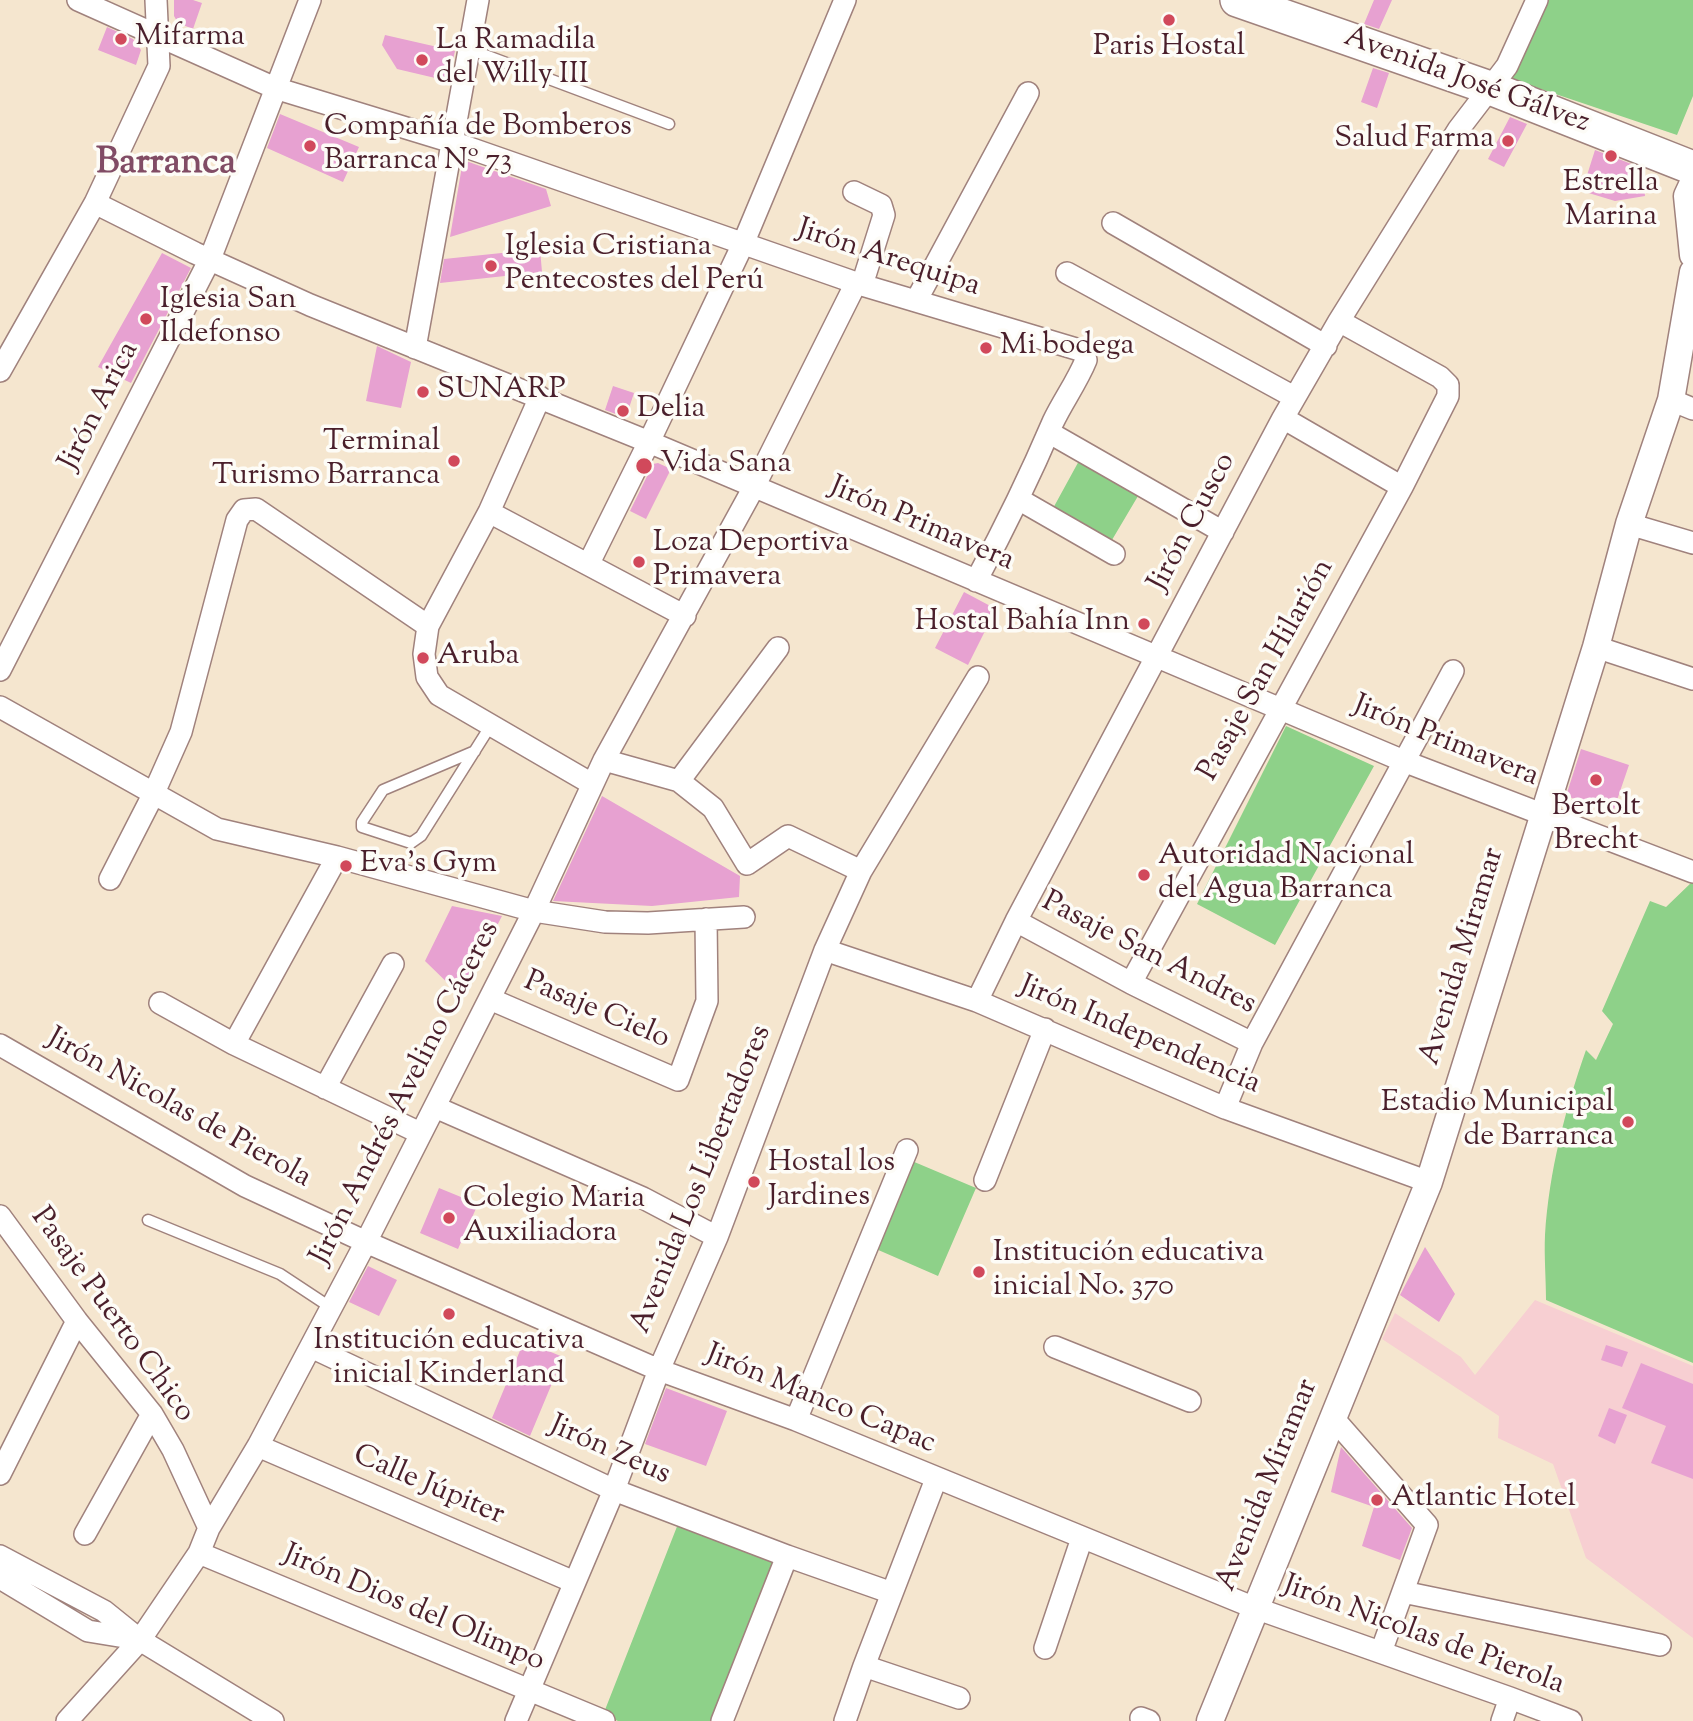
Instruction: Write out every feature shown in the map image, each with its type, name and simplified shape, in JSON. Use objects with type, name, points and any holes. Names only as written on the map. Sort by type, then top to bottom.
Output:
[{"type":"main road","name":"Avenida José Gálvez","points":[[1237,0],[1490,88],[1693,168]]},
{"type":"street","name":"Jirón Arequipa","points":[[78,0],[275,88],[452,142],[859,284],[1083,351],[1086,360],[1053,422],[1050,433]]},
{"type":"street","points":[[0,371],[95,203],[159,66],[156,0]]},
{"type":"street","name":"Jirón Arica","points":[[0,670],[210,259],[310,0]]},
{"type":"street","points":[[415,348],[478,0]]},
{"type":"street","points":[[589,563],[743,244],[845,0]]},
{"type":"street","name":"Jirón Cusco","points":[[977,1001],[1016,920],[1294,397],[1458,130],[1507,66],[1536,0]]},
{"type":"street","points":[[916,301],[1028,93]]},
{"type":"street","points":[[1693,183],[1687,196],[1693,255]]},
{"type":"street","name":"Jirón Andrés Avelino Cáceres","points":[[67,1721],[140,1640],[199,1553],[209,1528],[258,1446],[490,999],[604,760],[754,487],[859,284],[884,215],[881,205],[853,192]]},
{"type":"street","name":"Jirón Primavera","points":[[95,203],[310,305],[649,442],[1406,762],[1693,872]]},
{"type":"street","points":[[1113,223],[1326,346]]},
{"type":"street","points":[[1067,272],[1294,397]]},
{"type":"street","name":"Avenida Miramar","points":[[1213,1720],[1255,1608],[1429,1182],[1596,647],[1629,524],[1682,405],[1693,272]]},
{"type":"street","name":"Pasaje San Hilarión","points":[[1131,983],[1402,487],[1448,396],[1448,384],[1440,377],[1339,321]]},
{"type":"street","points":[[540,397],[489,512],[428,626],[424,654],[427,677],[439,695],[592,784]]},
{"type":"street","points":[[1283,418],[1402,487]]},
{"type":"street","points":[[976,581],[1020,500],[1050,433],[1223,532]]},
{"type":"street","points":[[1020,500],[1114,554]]},
{"type":"street","points":[[110,879],[153,795],[181,732],[237,520],[244,510],[256,509],[428,626]]},
{"type":"street","points":[[489,512],[685,615]]},
{"type":"street","points":[[1629,524],[1693,542]]},
{"type":"street","points":[[1596,647],[1693,679]]},
{"type":"street","points":[[679,781],[778,648]]},
{"type":"street","points":[[1225,1108],[1252,1043],[1453,671]]},
{"type":"street","name":"Avenida Los Libertadores","points":[[516,1721],[614,1490],[659,1370],[717,1237],[825,950],[861,871],[978,677]]},
{"type":"street","points":[[0,706],[217,829],[337,857],[534,911],[605,922],[648,923],[744,916]]},
{"type":"street","points":[[604,760],[679,781],[713,808],[747,864],[788,836],[861,871]]},
{"type":"street","points":[[234,1044],[337,857]]},
{"type":"street","name":"Pasaje Cielo","points":[[490,999],[678,1080],[707,1001],[706,919]]},
{"type":"street","name":"Pasaje San Andres","points":[[1016,920],[1131,983],[1252,1043]]},
{"type":"street","name":"Jirón Independencia","points":[[825,950],[977,1001],[1225,1108],[1429,1182]]},
{"type":"street","points":[[325,1088],[393,964]]},
{"type":"street","points":[[160,1003],[234,1044],[420,1133]]},
{"type":"street","points":[[985,1180],[1045,1029]]},
{"type":"street","name":"Jirón Nicolas de Pierola","points":[[0,1045],[245,1186],[366,1242]]},
{"type":"street","points":[[435,1107],[643,1198],[717,1237]]},
{"type":"street","points":[[796,1420],[907,1150]]},
{"type":"street","name":"Pasaje Puerto Chico","points":[[0,1216],[77,1321],[152,1414],[173,1450],[209,1528]]},
{"type":"street","name":"Jirón Manco Capac","points":[[366,1242],[659,1370],[796,1420],[1255,1608]]},
{"type":"street","points":[[0,1474],[77,1321]]},
{"type":"street","name":"Jirón Zeus","points":[[311,1347],[614,1490],[892,1593]]},
{"type":"street","points":[[1055,1348],[1190,1401]]},
{"type":"street","points":[[85,1534],[152,1414]]},
{"type":"street","points":[[1333,1418],[1427,1525],[1381,1652]]},
{"type":"street","name":"Calle Júpiter","points":[[258,1446],[574,1582]]},
{"type":"street","points":[[845,1721],[936,1479]]},
{"type":"street","points":[[1045,1648],[1082,1538]]},
{"type":"street","name":"Jirón Dios del Olimpo","points":[[199,1553],[604,1721]]},
{"type":"street","points":[[0,1556],[104,1611],[140,1640],[273,1721]]},
{"type":"street","points":[[722,1721],[787,1556]]},
{"type":"street","points":[[0,1578],[88,1631],[140,1640]]},
{"type":"street","points":[[1403,1592],[1660,1645]]},
{"type":"street","name":"Jirón Nicolas de Pierola","points":[[1255,1608],[1571,1721]]},
{"type":"street","points":[[864,1665],[959,1698]]},
{"type":"street","points":[[1502,1721],[1510,1698]]},
{"type":"lane","points":[[469,49],[669,124]]},
{"type":"lane","points":[[475,751],[383,790],[362,821],[362,827],[411,843],[416,840],[475,751],[491,725]]},
{"type":"lane","points":[[148,1220],[280,1275],[330,1307]]},
{"type":"shaded area","points":[[1535,1300],[1693,1366],[1693,1638],[1586,1558],[1553,1464],[1498,1438],[1499,1416],[1382,1339],[1395,1313],[1461,1357],[1475,1375]]},
{"type":"green space","points":[[1544,0],[1693,0],[1693,96],[1677,135],[1508,78]]},
{"type":"green space","points":[[1080,459],[1141,491],[1109,545],[1051,512]]},
{"type":"green space","points":[[1286,726],[1374,766],[1275,945],[1197,904]]},
{"type":"green space","name":"Estadio Municipal de Barranca","points":[[1693,881],[1693,1363],[1546,1300],[1545,1235],[1554,1165],[1571,1095],[1586,1050],[1596,1060],[1613,1024],[1602,1011],[1650,901],[1666,907]]},
{"type":"green space","points":[[912,1161],[976,1188],[938,1276],[876,1249]]},
{"type":"green space","points":[[678,1524],[779,1562],[719,1721],[618,1721],[603,1715]]},
{"type":"building","points":[[174,0],[202,3],[193,29],[178,23],[174,16]]},
{"type":"building","points":[[1374,0],[1392,0],[1379,29],[1364,24]]},
{"type":"building","points":[[107,27],[133,39],[141,50],[136,65],[98,50]]},
{"type":"building","name":"La Ramadila del Willy III","points":[[385,35],[455,51],[448,81],[397,69],[382,45]]},
{"type":"building","points":[[1373,68],[1389,73],[1377,108],[1361,102]]},
{"type":"building","name":"Compañía de Bomberos Barranca Nº 73","points":[[280,114],[359,147],[343,182],[267,148]]},
{"type":"building","name":"Salud Farma","points":[[1510,117],[1527,124],[1504,167],[1488,159]]},
{"type":"building","points":[[1595,150],[1642,168],[1645,196],[1615,201],[1582,191]]},
{"type":"building","points":[[463,160],[546,189],[551,206],[450,237]]},
{"type":"building","name":"Iglesia Cristiana Pentecostes del Perú","points":[[540,249],[542,272],[440,283],[444,259]]},
{"type":"building","name":"Iglesia San Ildefonso","points":[[162,253],[191,268],[131,383],[98,367]]},
{"type":"building","points":[[377,346],[411,362],[401,408],[366,401]]},
{"type":"building","points":[[613,386],[634,393],[628,411],[621,416],[605,410]]},
{"type":"building","points":[[658,463],[671,469],[646,519],[630,511],[653,464]]},
{"type":"building","points":[[964,592],[996,609],[968,665],[935,648]]},
{"type":"building","name":"Bertolt Brecht","points":[[1581,749],[1629,765],[1613,812],[1566,796]]},
{"type":"building","points":[[602,796],[740,876],[739,897],[652,906],[553,901]]},
{"type":"building","points":[[452,906],[502,916],[461,996],[425,961]]},
{"type":"building","name":"Colegio Maria Auxiliadora","points":[[439,1188],[478,1204],[458,1249],[420,1233]]},
{"type":"building","points":[[1425,1247],[1455,1294],[1439,1322],[1400,1295]]},
{"type":"building","points":[[368,1266],[397,1280],[379,1316],[349,1302]]},
{"type":"building","points":[[524,1341],[563,1357],[530,1436],[492,1418]]},
{"type":"building","points":[[1606,1345],[1628,1352],[1622,1367],[1601,1360]]},
{"type":"building","points":[[1641,1363],[1693,1384],[1693,1479],[1651,1463],[1666,1426],[1622,1408]]},
{"type":"building","points":[[666,1388],[727,1411],[706,1466],[645,1444]]},
{"type":"building","points":[[1609,1408],[1627,1415],[1615,1444],[1598,1436]]},
{"type":"building","name":"Atlantic Hotel","points":[[1341,1447],[1412,1528],[1400,1560],[1362,1546],[1374,1507],[1331,1492]]},
{"type":"place","name":"Paris Hostal","points":[[1169,20]]},
{"type":"place","name":"Mifarma","points":[[121,39]]},
{"type":"place","name":"La Ramadila del Willy III","points":[[422,60]]},
{"type":"place","name":"Salud Farma","points":[[1508,141]]},
{"type":"place","name":"Compañía de Bomberos Barranca Nº 73","points":[[310,146]]},
{"type":"place","name":"Estrella Marina","points":[[1611,156]]},
{"type":"place","name":"Iglesia Cristiana Pentecostes del Perú","points":[[491,266]]},
{"type":"place","name":"Iglesia San Ildefonso","points":[[146,319]]},
{"type":"place","name":"Mi bodega","points":[[986,348]]},
{"type":"place","name":"SUNARP","points":[[423,392]]},
{"type":"place","name":"Delia","points":[[623,411]]},
{"type":"place","name":"Terminal Turismo Barranca","points":[[454,461]]},
{"type":"place","name":"Vida Sana","points":[[644,466]]},
{"type":"place","name":"Loza Deportiva Primavera","points":[[639,562]]},
{"type":"place","name":"Hostal Bahía Inn","points":[[1144,624]]},
{"type":"place","name":"Aruba","points":[[423,658]]},
{"type":"place","name":"Bertolt Brecht","points":[[1596,780]]},
{"type":"place","name":"Eva's Gym","points":[[346,866]]},
{"type":"place","name":"Autoridad Nacional del Agua Barranca","points":[[1144,875]]},
{"type":"place","name":"Estadio Municipal de Barranca","points":[[1628,1122]]},
{"type":"place","name":"Hostal los Jardines","points":[[754,1182]]},
{"type":"place","name":"Colegio Maria Auxiliadora","points":[[449,1218]]},
{"type":"place","name":"Institución educativa inicial No. 370","points":[[979,1272]]},
{"type":"place","name":"Institución educativa inicial Kinderland","points":[[449,1314]]},
{"type":"place","name":"Atlantic Hotel","points":[[1377,1500]]},
{"type":"district","name":"Barranca","points":[[166,166]]}]
